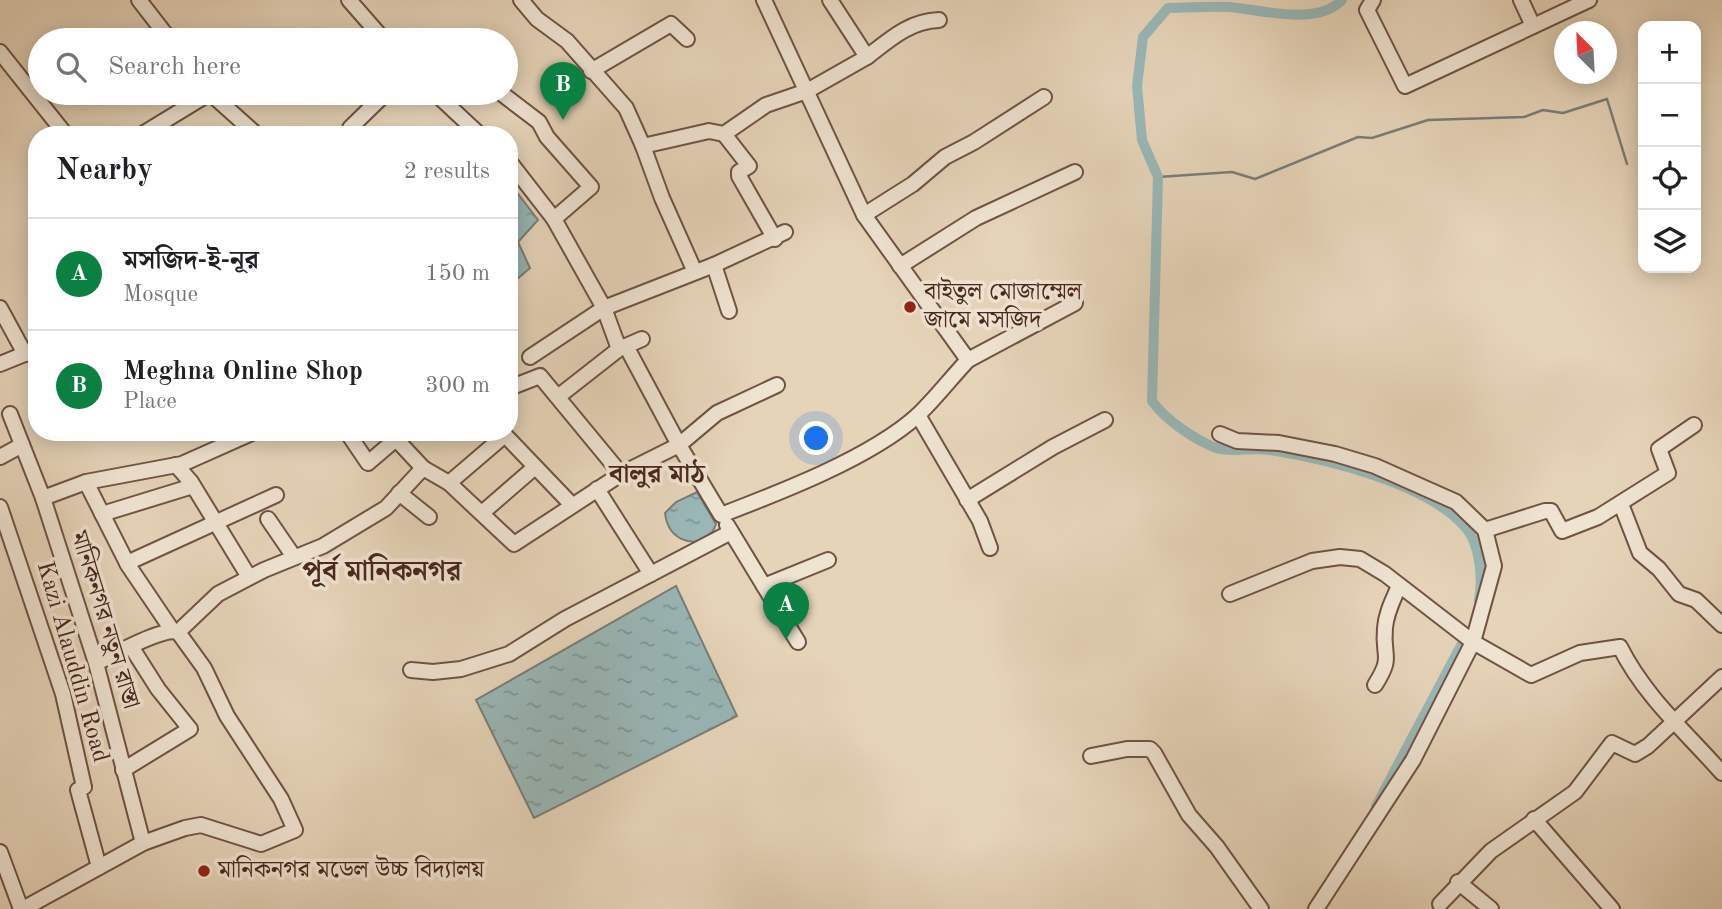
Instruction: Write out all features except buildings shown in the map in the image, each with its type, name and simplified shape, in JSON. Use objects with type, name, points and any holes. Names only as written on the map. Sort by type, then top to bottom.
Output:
[{"type":"street","points":[[139,0],[161,28]]},
{"type":"street","points":[[349,0],[374,28]]},
{"type":"street","points":[[521,0],[537,19],[567,41],[625,108],[695,272]]},
{"type":"street","points":[[764,0],[864,215],[951,332],[968,360]]},
{"type":"street","points":[[830,0],[867,57]]},
{"type":"street","points":[[1373,0],[1367,10],[1405,86],[1589,0]]},
{"type":"street","points":[[1521,0],[1533,26]]},
{"type":"street","points":[[724,134],[766,105],[807,91],[867,57],[900,32],[925,20],[939,19]]},
{"type":"street","points":[[591,71],[671,23],[687,39]]},
{"type":"street","points":[[0,52],[28,87]]},
{"type":"street","points":[[864,215],[913,184],[945,157],[974,142],[1044,96]]},
{"type":"street","points":[[42,105],[59,126]]},
{"type":"street","points":[[156,126],[190,105]]},
{"type":"street","points":[[223,105],[247,126]]},
{"type":"street","points":[[352,126],[374,105]]},
{"type":"street","points":[[448,105],[470,126]]},
{"type":"street","points":[[517,105],[539,122],[547,136],[592,187],[554,219]]},
{"type":"street","points":[[530,357],[604,308],[714,265],[780,235],[739,176],[739,172],[749,166],[724,134],[709,131],[643,146]]},
{"type":"street","points":[[900,266],[976,218],[1075,172]]},
{"type":"street","points":[[518,173],[554,219],[604,308],[622,347],[798,642]]},
{"type":"street","points":[[714,265],[729,311]]},
{"type":"street","points":[[721,514],[840,464],[888,438],[918,415],[968,360],[1075,303]]},
{"type":"street","points":[[0,307],[28,348]]},
{"type":"street","points":[[559,396],[622,347],[642,339]]},
{"type":"street","points":[[0,364],[28,353]]},
{"type":"street","points":[[518,385],[540,376],[621,474]]},
{"type":"street","points":[[398,441],[423,468],[449,482],[514,544],[571,504],[679,444],[717,413],[777,385]]},
{"type":"street","name":"মানিকনগর নতুন রাস্তা","points":[[10,414],[43,499],[96,663],[143,843]]},
{"type":"street","points":[[918,415],[980,521],[990,548]]},
{"type":"street","points":[[967,500],[1053,447],[1105,420]]},
{"type":"street","points":[[1485,530],[1545,511],[1551,511],[1562,531],[1598,517],[1668,473],[1660,449],[1694,425]]},
{"type":"street","points":[[1220,434],[1237,441],[1307,447],[1375,466],[1456,502],[1485,530],[1493,566],[1468,637],[1413,760],[1316,909]]},
{"type":"street","points":[[43,499],[86,482],[176,465],[237,441]]},
{"type":"street","points":[[353,441],[368,463],[394,441]]},
{"type":"street","points":[[449,482],[494,441]]},
{"type":"street","points":[[511,441],[571,504]]},
{"type":"street","points":[[0,457],[22,445]]},
{"type":"street","points":[[176,465],[193,486],[249,577]]},
{"type":"street","points":[[482,513],[536,467]]},
{"type":"street","points":[[96,663],[175,631],[218,594],[348,532],[386,508],[423,468]]},
{"type":"street","points":[[0,852],[22,909],[143,843],[201,825],[261,844],[295,830],[276,789],[227,716],[204,668],[127,563],[86,482]]},
{"type":"street","points":[[102,514],[193,486]]},
{"type":"street","points":[[597,489],[651,574]]},
{"type":"street","points":[[398,493],[429,517]]},
{"type":"street","points":[[127,563],[276,495]]},
{"type":"street","points":[[1621,503],[1640,552],[1659,569],[1679,594],[1696,600],[1722,625]]},
{"type":"street","name":"Kazi Alauddin Road","points":[[0,507],[63,694],[84,787],[78,790],[99,867]]},
{"type":"street","points":[[268,519],[295,557]]},
{"type":"street","points":[[411,670],[433,673],[484,664],[509,654],[731,532]]},
{"type":"street","points":[[1230,594],[1312,561],[1340,557],[1366,562],[1468,637],[1531,675],[1580,653],[1620,647],[1636,678],[1650,697],[1676,721],[1722,773]]},
{"type":"street","points":[[764,586],[828,560]]},
{"type":"street","points":[[1375,685],[1387,666],[1384,630],[1388,609],[1398,586]]},
{"type":"street","points":[[123,770],[190,729],[158,689],[132,648]]},
{"type":"street","points":[[1440,904],[1491,850],[1575,792],[1612,743],[1635,754],[1676,721],[1722,677]]},
{"type":"street","points":[[1091,756],[1127,749],[1150,749],[1189,815],[1217,847],[1261,909]]},
{"type":"street","points":[[1534,819],[1612,909]]},
{"type":"street","points":[[1458,882],[1491,909]]},
{"type":"water","points":[[518,194],[538,220],[518,242]]},
{"type":"water","points":[[518,242],[530,268],[518,278]]},
{"type":"water","points":[[697,492],[716,524],[710,538],[695,542],[675,535],[665,513],[676,502]]},
{"type":"water","points":[[676,586],[737,716],[534,818],[476,700]]},
{"type":"waterway","points":[[1342,0],[1331,8],[1303,15],[1228,7],[1168,8],[1143,37],[1137,86],[1142,140],[1158,177],[1152,401],[1179,427],[1211,446],[1225,450],[1263,449],[1319,460],[1375,476],[1427,498],[1449,512],[1471,535],[1479,562],[1479,600]]},
{"type":"waterway","points":[[1158,177],[1232,172],[1255,179],[1358,137],[1372,138],[1428,120],[1524,117],[1543,110],[1563,113],[1607,99],[1627,164]]},
{"type":"waterway","points":[[1376,806],[1467,634]]},
{"type":"place","name":"Meghna Online Shop","points":[[563,120]]},
{"type":"place","name":"বাইতুল মোজাম্মেল জামে মসজিদ","points":[[910,307]]},
{"type":"place","name":"মসজিদ-ই-নূর","points":[[786,640]]},
{"type":"place","name":"মানিকনগর মডেল উচ্চ বিদ্যালয়","points":[[204,871]]},
{"type":"district","name":"বালুর মাঠ","points":[[657,475]]},
{"type":"district","name":"পূর্ব মানিকনগর","points":[[382,573]]}]
